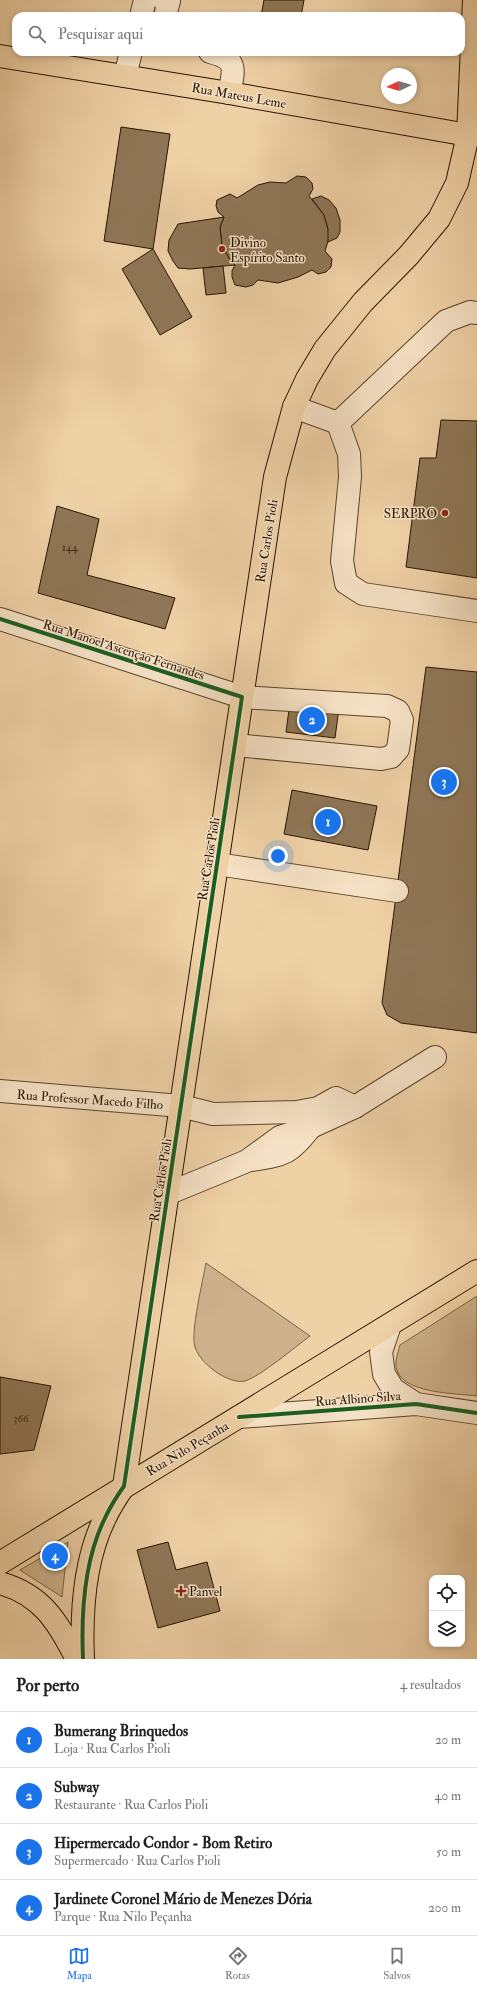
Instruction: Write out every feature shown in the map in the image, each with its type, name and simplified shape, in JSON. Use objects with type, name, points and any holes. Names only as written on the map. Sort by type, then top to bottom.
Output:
[{"type":"main road","name":"Rua Carlos Pioli","points":[[83,1659],[82,1634],[85,1594],[92,1552],[105,1518],[124,1486],[275,478],[294,407],[307,379],[325,349],[363,302],[409,255],[438,219],[457,183],[472,135],[474,0]]},
{"type":"main road","name":"Rua Mateus Leme","points":[[0,56],[229,93],[472,135]]},
{"type":"main road","name":"Rua Nilo Peçanha","points":[[0,1563],[477,1271]]},
{"type":"main road","points":[[0,1583],[31,1596],[50,1613],[77,1659]]},
{"type":"street","points":[[142,12],[145,0]]},
{"type":"street","points":[[125,76],[131,56]]},
{"type":"street","points":[[224,56],[230,60],[233,65],[234,72],[229,93]]},
{"type":"street","points":[[338,423],[446,321],[470,312],[477,313]]},
{"type":"street","points":[[294,407],[338,423]]},
{"type":"street","points":[[338,423],[349,454],[350,477],[342,561],[346,583],[363,594],[477,611]]},
{"type":"street","name":"Rua Manoel Ascenção Fernandes","points":[[0,620],[242,697],[387,706],[398,711],[402,720],[398,749],[392,757],[381,758],[235,745]]},
{"type":"street","points":[[217,864],[397,891]]},
{"type":"street","points":[[167,1194],[247,1161],[278,1156],[288,1152],[297,1145],[311,1127],[346,1103],[435,1057]]},
{"type":"street","name":"Rua Professor Macedo Filho","points":[[0,1092],[181,1106],[213,1114],[297,1112],[346,1103]]},
{"type":"street","name":"Rua Albino Silva","points":[[390,1325],[381,1352],[384,1374],[393,1389],[416,1404]]},
{"type":"street","name":"Rua Albino Silva","points":[[239,1417],[416,1404],[477,1413]]},
{"type":"shaded area","points":[[206,1263],[310,1336],[269,1367],[245,1381],[232,1380],[216,1372],[205,1363],[199,1355],[195,1347],[194,1340],[195,1319]]},
{"type":"shaded area","points":[[477,1296],[477,1396],[442,1393],[417,1387],[407,1382],[399,1375],[396,1364],[400,1345]]},
{"type":"shaded area","points":[[68,1542],[62,1597],[20,1570]]},
{"type":"building","points":[[264,0],[304,0],[302,12],[262,12]]},
{"type":"building","points":[[121,127],[170,134],[153,249],[104,241]]},
{"type":"building","points":[[297,176],[306,177],[312,183],[313,189],[309,196],[324,215],[329,238],[325,251],[332,259],[331,267],[326,272],[318,274],[312,270],[298,277],[278,283],[258,280],[253,285],[246,287],[235,285],[232,277],[232,271],[235,265],[222,246],[220,227],[224,217],[218,212],[216,206],[217,200],[230,194],[237,198],[258,185],[270,182],[286,183]]},
{"type":"building","points":[[321,196],[329,200],[336,208],[340,220],[340,232],[337,238],[328,242],[328,229],[324,215],[312,199]]},
{"type":"building","points":[[224,217],[220,227],[222,246],[235,265],[190,269],[178,268],[168,251],[169,240],[178,224]]},
{"type":"building","points":[[153,249],[192,317],[160,335],[122,269]]},
{"type":"building","points":[[223,266],[226,293],[206,295],[203,268]]},
{"type":"building","name":"SERPRO","points":[[441,420],[477,421],[477,578],[406,567],[420,458],[436,458]]},
{"type":"building","points":[[57,506],[99,519],[87,575],[175,598],[165,629],[38,593]]},
{"type":"building","points":[[426,667],[477,672],[477,1033],[401,1023],[387,1015],[382,1003]]},
{"type":"building","points":[[290,702],[339,708],[335,738],[286,732]]},
{"type":"building","points":[[292,790],[377,806],[368,850],[284,834]]},
{"type":"building","points":[[0,1377],[51,1386],[34,1450],[0,1454]]},
{"type":"building","name":"Panvel","points":[[168,1542],[176,1570],[207,1562],[220,1611],[158,1628],[137,1550]]},
{"type":"cycle path","points":[[0,619],[242,697],[124,1486],[107,1514],[92,1551],[85,1587],[83,1659]]},
{"type":"cycle path","points":[[239,1417],[416,1404],[477,1413]]},
{"type":"place","name":"Divino Espírito Santo","points":[[222,249]]},
{"type":"place","name":"SERPRO","points":[[445,513]]},
{"type":"place","name":"Subway","points":[[312,720]]},
{"type":"place","name":"Hipermercado Condor - Bom Retiro","points":[[444,782]]},
{"type":"place","name":"Bumerang Brinquedos","points":[[328,822]]},
{"type":"place","name":"Jardinete Coronel Mário de Menezes Dória","points":[[55,1556]]},
{"type":"place","name":"Panvel","points":[[181,1591]]}]
